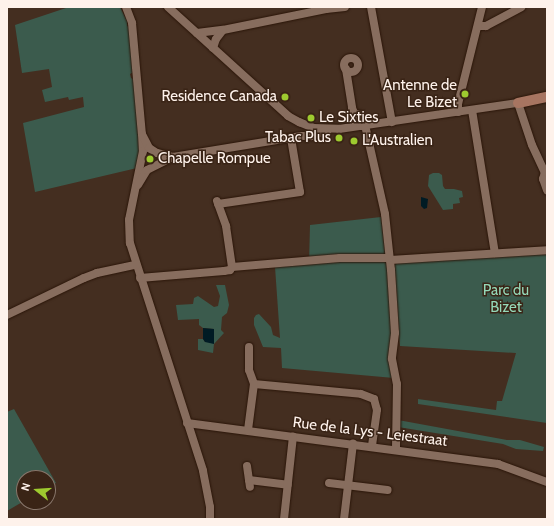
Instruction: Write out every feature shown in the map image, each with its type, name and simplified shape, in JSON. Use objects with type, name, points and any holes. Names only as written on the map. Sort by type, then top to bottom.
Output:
[{"type":"main road","points":[[518,103],[547,97]]},
{"type":"street","points":[[126,7],[132,23],[142,134],[146,149],[143,168],[135,190],[128,228],[131,249],[205,479],[210,519]]},
{"type":"street","points":[[168,7],[285,113],[304,124],[329,129],[392,122],[518,103],[532,145],[546,174],[543,179],[547,190]]},
{"type":"street","points":[[196,33],[223,30],[326,9],[345,7]]},
{"type":"street","points":[[371,7],[392,122]]},
{"type":"street","points":[[458,112],[458,104],[482,7]]},
{"type":"street","points":[[478,26],[486,26],[521,7]]},
{"type":"street","points":[[213,48],[216,39],[223,30]]},
{"type":"street","points":[[346,69],[352,108],[354,113],[360,115],[385,214],[390,259],[395,333],[392,359],[397,384],[396,449]]},
{"type":"street","points":[[472,110],[494,253]]},
{"type":"street","points":[[301,136],[304,124]]},
{"type":"street","points":[[143,168],[172,157],[301,136],[316,135],[329,129]]},
{"type":"street","points":[[232,267],[226,226],[217,203],[300,192],[292,138]]},
{"type":"street","points":[[146,149],[172,157]]},
{"type":"street","points":[[157,153],[158,163]]},
{"type":"street","points":[[140,278],[224,271],[230,270],[232,267],[340,258],[390,259],[547,250]]},
{"type":"street","points":[[7,315],[84,278],[97,273],[136,264]]},
{"type":"street","points":[[248,430],[254,384],[249,370],[249,347]]},
{"type":"street","points":[[254,384],[370,396],[376,403],[372,446]]},
{"type":"street","name":"Rue de la Lys - Leiestraat","points":[[187,423],[396,449],[498,464],[547,482]]},
{"type":"street","points":[[284,519],[293,436]]},
{"type":"street","points":[[344,519],[353,444]]},
{"type":"street","points":[[247,466],[250,484],[288,485]]},
{"type":"street","points":[[329,483],[388,490]]},
{"type":"green space","points":[[69,7],[120,7],[127,21],[127,26],[130,27],[135,71],[130,74],[131,78],[135,80],[140,148],[137,168],[35,192],[23,123],[84,107],[83,97],[69,100],[68,97],[45,102],[42,90],[52,87],[49,69],[22,73],[15,25]]},
{"type":"green space","points":[[439,173],[442,175],[443,186],[445,189],[462,191],[463,197],[459,198],[460,203],[453,204],[453,209],[443,210],[428,186],[429,175]]},
{"type":"green space","points":[[381,217],[386,263],[389,264],[394,378],[282,368],[281,348],[263,347],[254,325],[254,318],[259,314],[271,327],[273,335],[280,338],[275,267],[309,264],[310,225]]},
{"type":"green space","name":"Parc du Bizet","points":[[547,253],[547,423],[418,404],[418,399],[496,410],[497,401],[502,401],[516,353],[400,346],[394,260],[496,257]]},
{"type":"green space","points":[[216,285],[225,285],[229,305],[227,313],[222,317],[221,330],[224,333],[214,344],[213,353],[198,350],[198,339],[203,339],[205,342],[214,329],[203,328],[199,325],[199,319],[178,320],[176,305],[193,304],[194,298],[198,296],[214,307],[218,306],[220,296]]},
{"type":"green space","points":[[14,409],[49,470],[16,470],[16,506],[7,511],[7,412]]},
{"type":"green space","points":[[398,420],[507,440],[520,440],[544,447],[543,451],[516,449],[503,444],[398,427]]},
{"type":"water","points":[[421,197],[428,199],[427,208],[424,209],[421,206]]},
{"type":"water","points":[[203,328],[214,329],[214,344],[205,342],[203,339]]},
{"type":"place","name":"Antenne de Le Bizet","points":[[465,94]]},
{"type":"place","name":"Residence Canada","points":[[285,97]]},
{"type":"place","name":"Le Sixties","points":[[311,118]]},
{"type":"place","name":"Tabac Plus","points":[[339,138]]},
{"type":"place","name":"L'Australien","points":[[354,141]]},
{"type":"place","name":"Chapelle Rompue","points":[[150,159]]}]
